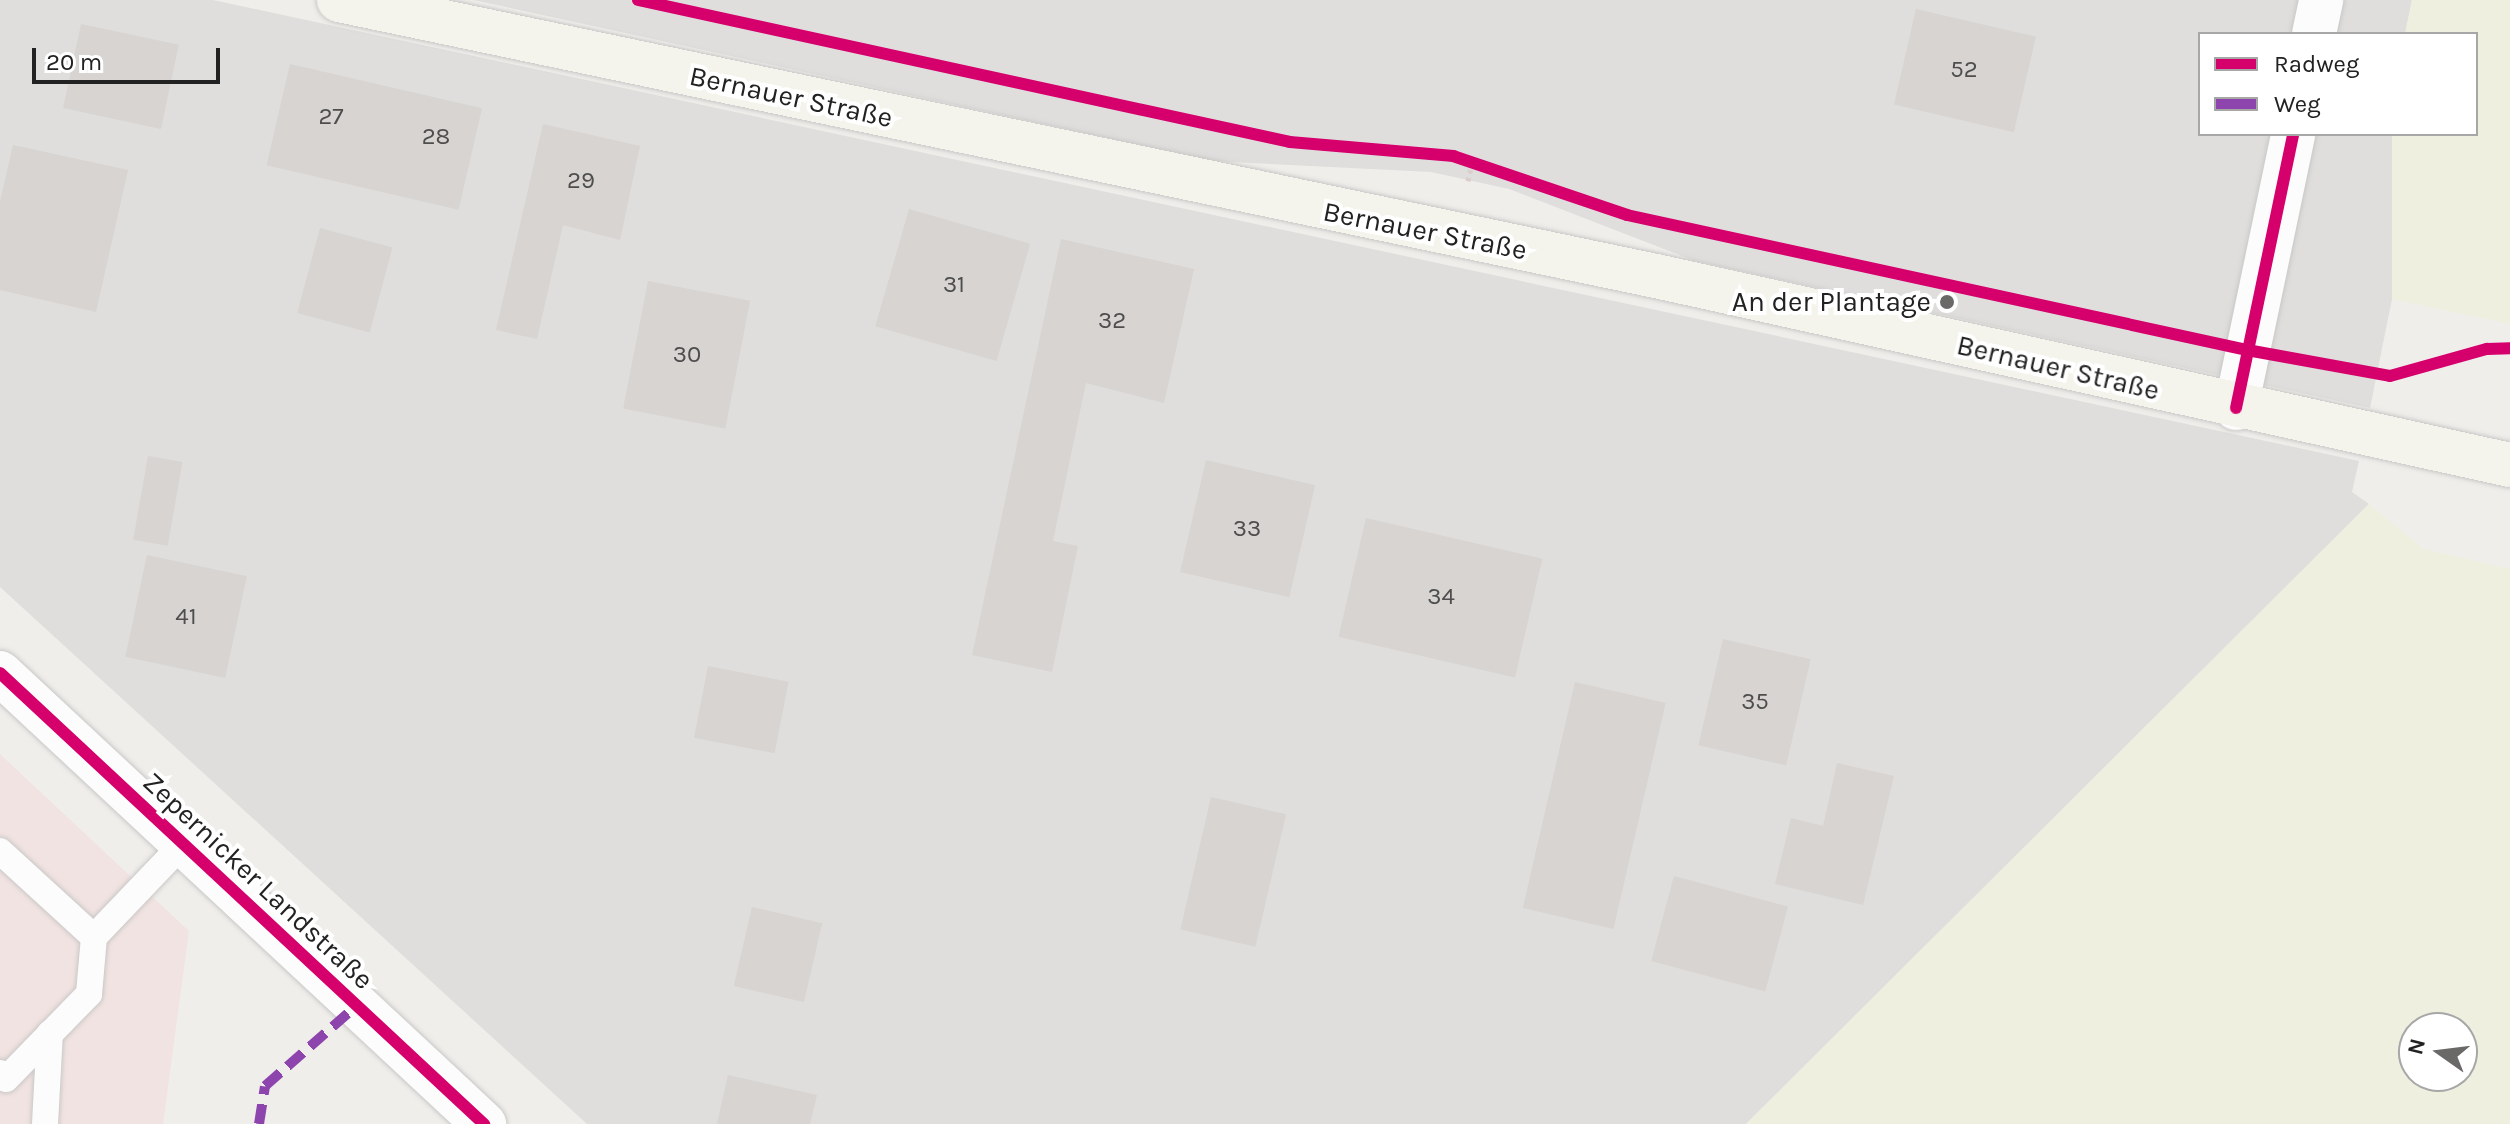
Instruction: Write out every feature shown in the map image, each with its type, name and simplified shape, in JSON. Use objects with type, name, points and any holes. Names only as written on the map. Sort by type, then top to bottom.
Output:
[{"type":"main road","name":"Bernauer Straße","points":[[339,0],[1656,276],[2236,408],[2510,465]]},
{"type":"street","points":[[2314,32],[2321,0]]},
{"type":"street","points":[[2236,408],[2293,136]]},
{"type":"street","name":"Zepernicker Landstraße","points":[[0,673],[484,1124]]},
{"type":"lane","points":[[0,1073],[6,1079],[89,994],[94,937],[183,844]]},
{"type":"lane","points":[[0,851],[94,937]]},
{"type":"lane","points":[[45,1124],[50,1033]]},
{"type":"shaded area","points":[[0,0],[213,0],[2359,461],[2352,492],[2369,504],[1746,1124],[587,1124],[0,587]]},
{"type":"shaded area","points":[[474,0],[2412,0],[2405,32],[2198,32],[2198,136],[2392,136],[2392,299],[2370,408],[1695,261],[1509,189],[1431,172],[1213,161]]},
{"type":"shaded area","points":[[0,754],[189,931],[163,1124],[0,1124]]},
{"type":"green space","points":[[2412,0],[2510,0],[2510,324],[2392,299],[2392,136],[2478,136],[2478,32],[2405,32]]},
{"type":"green space","points":[[2369,504],[2424,549],[2510,569],[2510,1124],[1746,1124]]},
{"type":"building","points":[[1916,9],[2036,37],[2014,132],[1894,104]]},
{"type":"building","points":[[81,24],[179,45],[161,129],[63,108]]},
{"type":"building","points":[[290,64],[482,108],[459,210],[267,165]]},
{"type":"building","points":[[543,124],[640,146],[620,240],[563,225],[537,339],[496,330]]},
{"type":"building","points":[[13,145],[128,170],[96,312],[0,290],[0,202]]},
{"type":"building","points":[[909,209],[1030,244],[996,361],[875,326]]},
{"type":"building","points":[[320,228],[392,247],[370,332],[297,313]]},
{"type":"building","points":[[1061,239],[1194,269],[1164,403],[1086,383],[1053,541],[1078,546],[1052,672],[972,655]]},
{"type":"building","points":[[648,281],[750,301],[725,428],[623,409]]},
{"type":"building","points":[[148,456],[182,462],[168,546],[133,540]]},
{"type":"building","points":[[1206,460],[1315,485],[1289,597],[1180,572]]},
{"type":"building","points":[[1366,518],[1542,559],[1515,678],[1339,637]]},
{"type":"building","points":[[147,555],[247,576],[225,678],[125,657]]},
{"type":"building","points":[[1723,639],[1811,659],[1786,765],[1698,745]]},
{"type":"building","points":[[708,666],[788,682],[775,753],[694,738]]},
{"type":"building","points":[[1575,682],[1666,703],[1613,929],[1523,908]]},
{"type":"building","points":[[1837,763],[1894,776],[1863,905],[1775,884],[1791,818],[1823,826]]},
{"type":"building","points":[[1211,797],[1286,814],[1255,947],[1180,930]]},
{"type":"building","points":[[1674,876],[1788,907],[1765,992],[1651,961]]},
{"type":"building","points":[[752,907],[822,923],[804,1002],[734,986]]},
{"type":"building","points":[[728,1075],[817,1095],[810,1124],[717,1124]]},
{"type":"marked path","points":[[259,1124],[265,1086],[356,1006]]},
{"type":"cycle path","points":[[638,0],[1290,142],[1453,156],[1627,215],[2247,350],[2390,376],[2487,349],[2510,348]]},
{"type":"cycle path","points":[[2236,408],[2293,136]]},
{"type":"cycle path","points":[[0,673],[484,1124]]},
{"type":"place","name":"An der Plantage","points":[[1947,302]]}]
